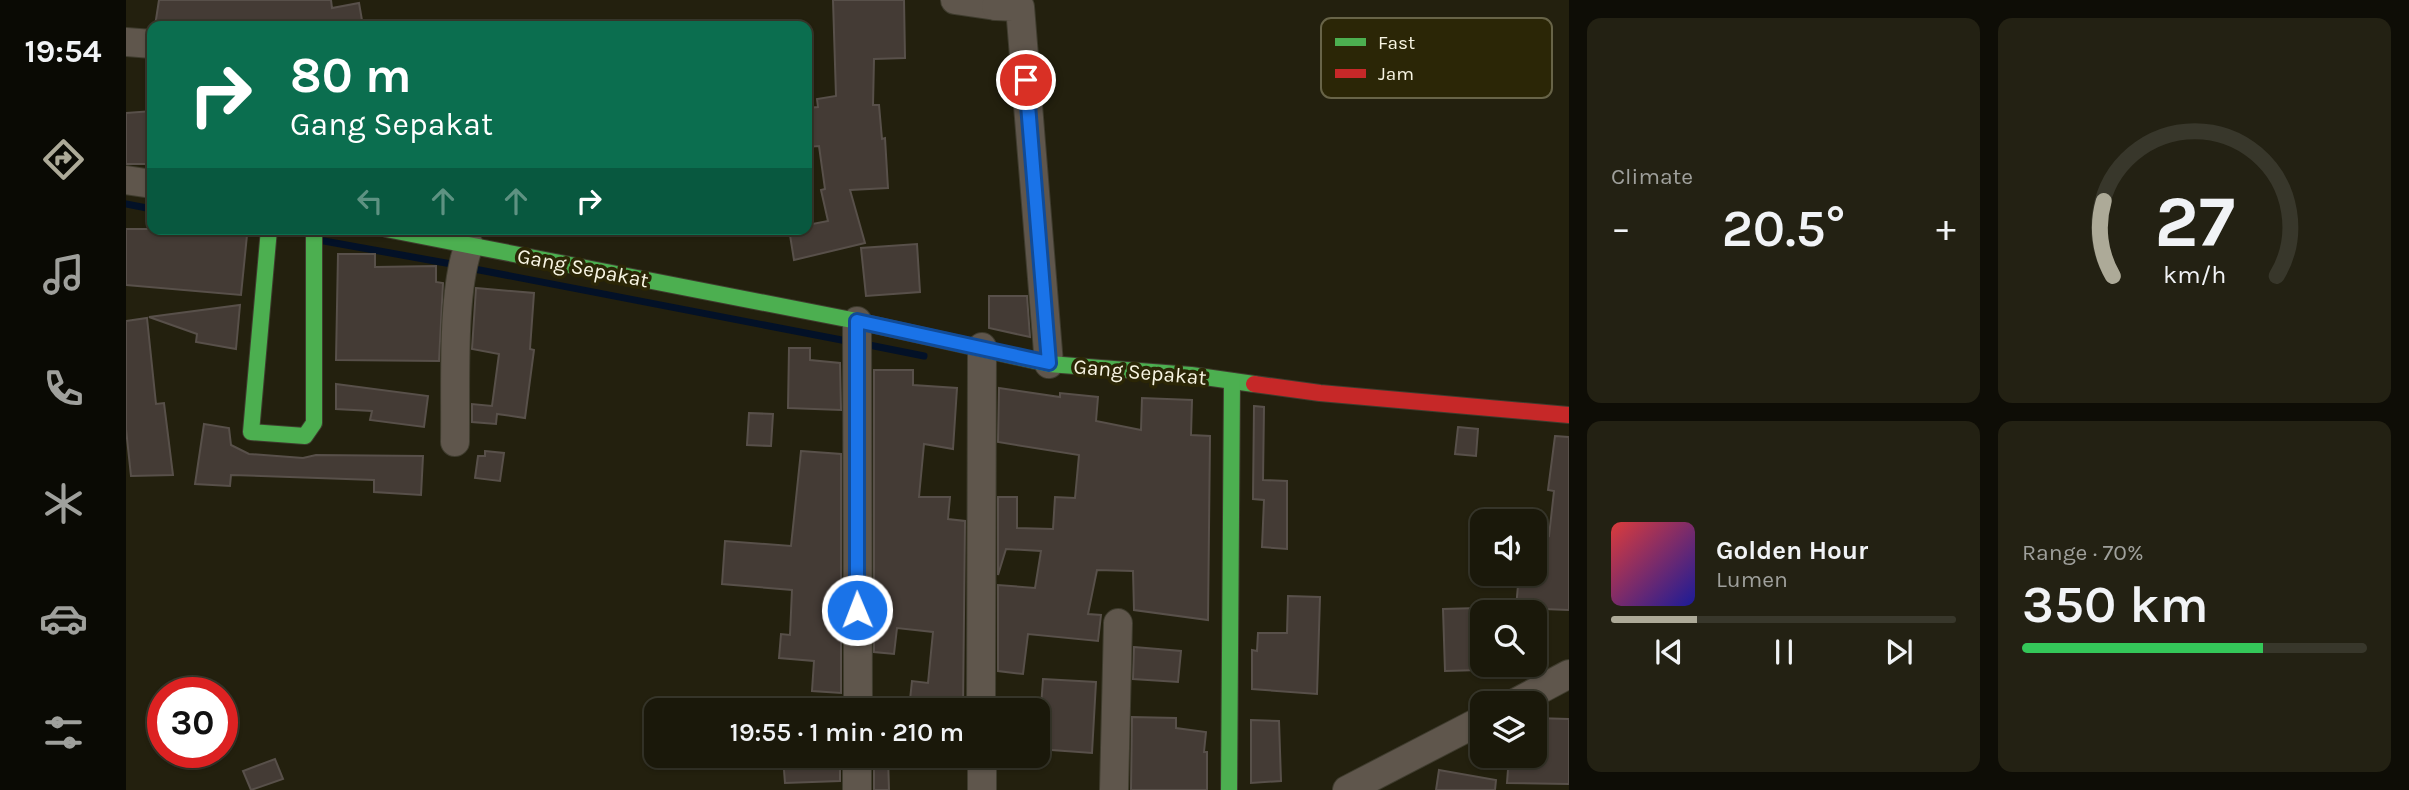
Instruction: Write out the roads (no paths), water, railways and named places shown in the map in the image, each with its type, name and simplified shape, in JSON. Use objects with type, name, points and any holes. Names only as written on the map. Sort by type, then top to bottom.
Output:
[{"type":"street","points":[[955,0],[1020,7],[1049,363]]},
{"type":"street","points":[[126,42],[147,44]]},
{"type":"street","points":[[126,180],[147,183]]},
{"type":"street","points":[[268,235],[251,432],[305,436],[314,424],[314,235]]},
{"type":"street","name":"Gang Sepakat","points":[[401,235],[465,261],[857,327],[981,358],[1320,393],[1569,415]]},
{"type":"street","points":[[455,442],[457,345],[465,261]]},
{"type":"street","points":[[857,327],[858,698]]},
{"type":"street","points":[[981,358],[981,698]]},
{"type":"street","points":[[1229,790],[1232,383]]},
{"type":"street","points":[[1114,790],[1118,623]]},
{"type":"street","points":[[1537,691],[1569,674]]},
{"type":"street","points":[[1347,790],[1470,726]]},
{"type":"street","points":[[857,768],[857,790]]},
{"type":"street","points":[[982,768],[982,790]]},
{"type":"waterway","points":[[126,204],[147,208]]},
{"type":"waterway","points":[[324,241],[457,265]]},
{"type":"waterway","points":[[469,268],[852,342]]},
{"type":"waterway","points":[[864,344],[924,356]]}]
